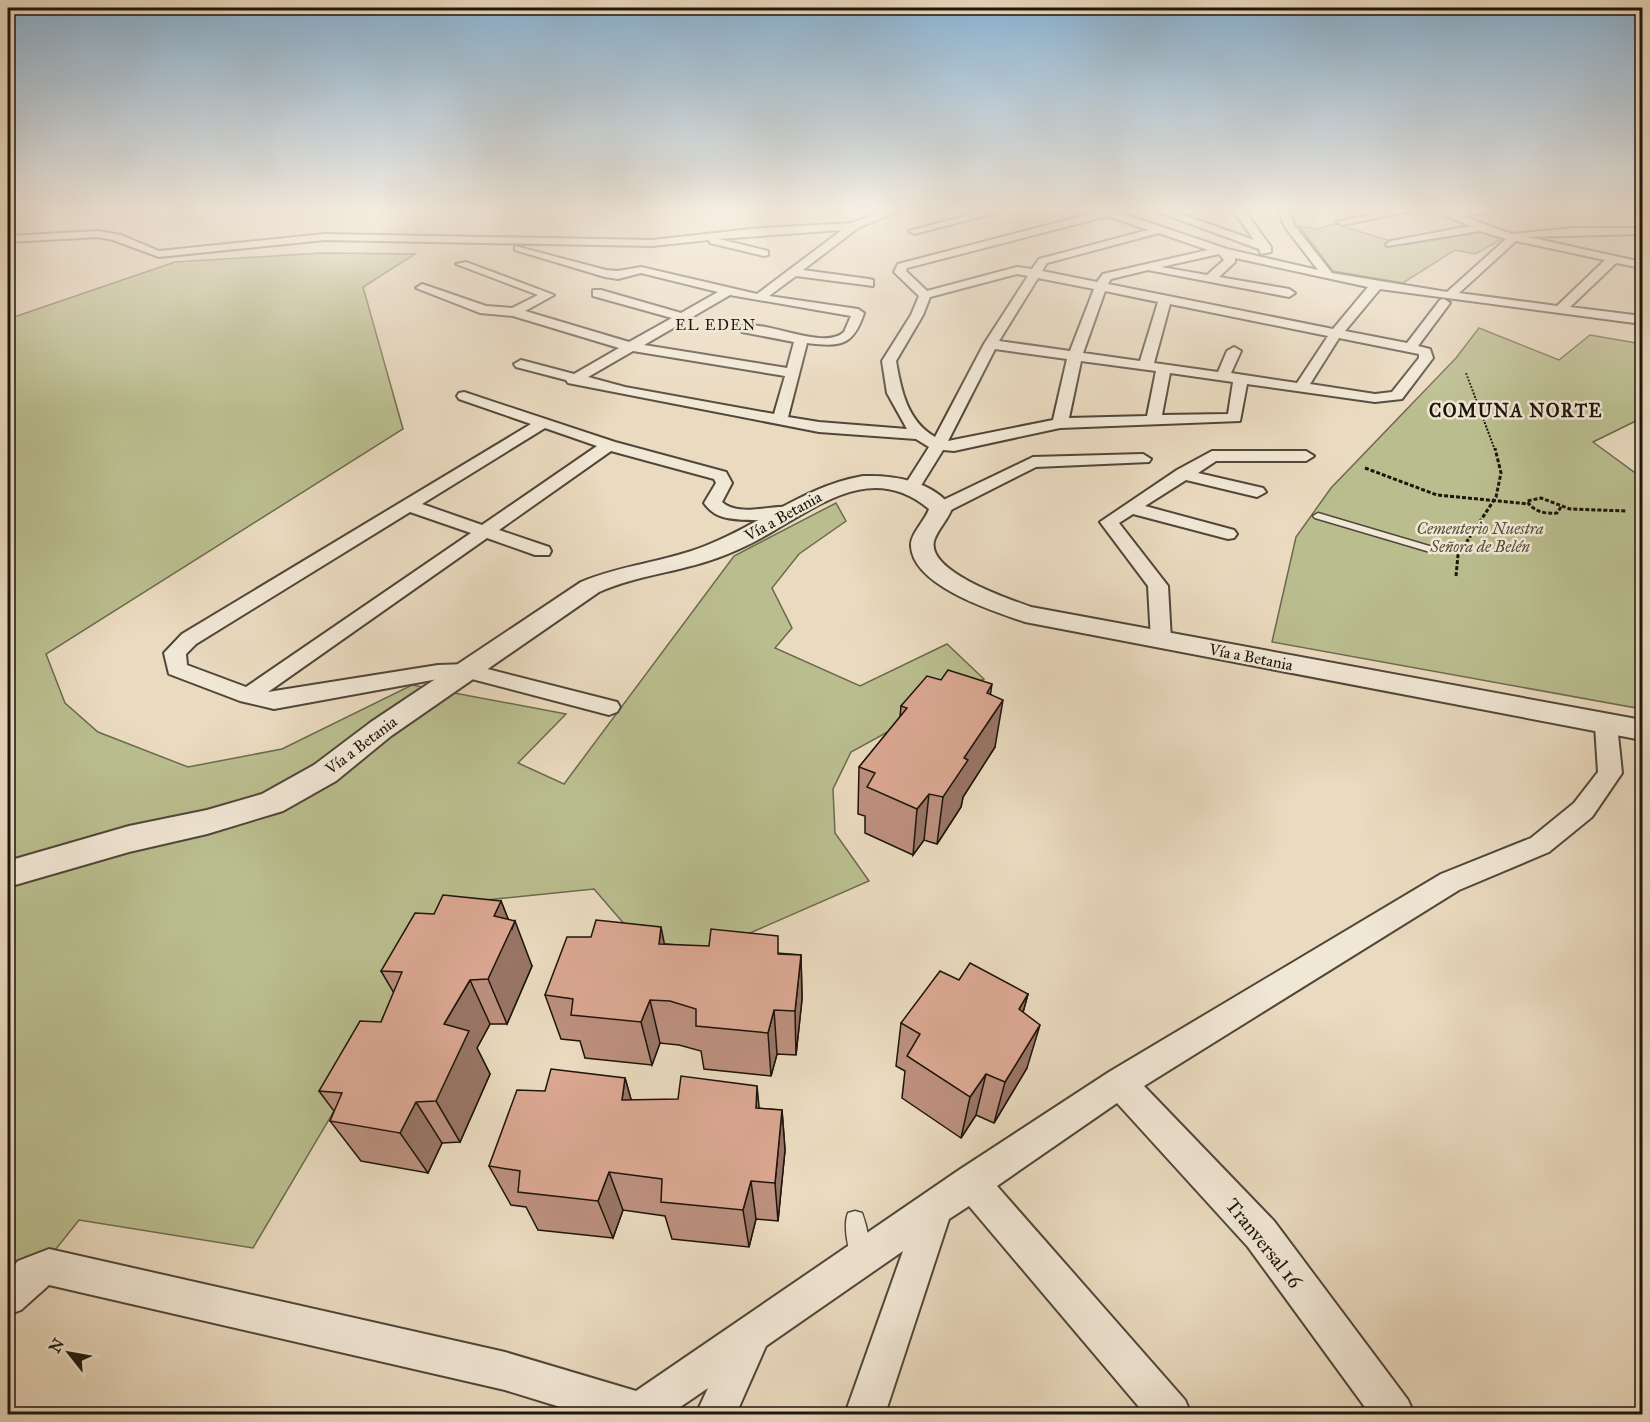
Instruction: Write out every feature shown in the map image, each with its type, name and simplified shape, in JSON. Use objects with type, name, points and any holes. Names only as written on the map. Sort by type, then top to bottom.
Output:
[{"type":"street","points":[[496,276],[548,295],[514,312]]},
{"type":"street","points":[[667,276],[759,298],[858,313],[846,338],[802,338],[747,329]]},
{"type":"street","points":[[759,298],[788,276]]},
{"type":"street","points":[[823,276],[868,283]]},
{"type":"street","points":[[905,276],[925,295]]},
{"type":"street","points":[[925,295],[988,276]]},
{"type":"street","points":[[911,488],[938,445],[991,344],[1031,276]]},
{"type":"street","points":[[1051,276],[1165,299],[1276,306],[1307,276]]},
{"type":"street","points":[[1060,423],[1075,356],[1107,276]]},
{"type":"street","points":[[991,344],[1375,398],[1397,396],[1426,358],[1425,352],[1336,333],[1210,279],[1195,276]]},
{"type":"street","points":[[1340,276],[1447,299],[1642,320]]},
{"type":"street","points":[[1410,348],[1447,299],[1472,276]]},
{"type":"street","points":[[1560,310],[1595,276]]},
{"type":"street","points":[[1301,387],[1336,333],[1377,283]]},
{"type":"street","points":[[422,288],[484,310],[514,312],[631,347],[791,373]]},
{"type":"street","points":[[573,380],[728,291]]},
{"type":"street","points":[[597,293],[682,317]]},
{"type":"street","points":[[925,295],[917,315],[890,361],[894,393],[907,420],[920,435],[938,445],[954,446],[1060,423],[1235,418],[1241,378]]},
{"type":"street","points":[[1146,365],[1165,299]]},
{"type":"street","points":[[780,420],[802,338]]},
{"type":"street","points":[[1223,376],[1234,351]]},
{"type":"street","points":[[521,364],[573,380],[819,427],[920,435]]},
{"type":"street","points":[[1154,420],[1164,368]]},
{"type":"street","points":[[465,396],[609,445],[720,476],[724,483],[712,503],[727,515],[790,512]]},
{"type":"street","points":[[542,423],[189,639],[175,653],[177,669],[248,696],[274,701],[438,672],[468,671],[609,707]]},
{"type":"street","points":[[248,696],[609,445]]},
{"type":"street","points":[[1161,640],[1158,586],[1109,522],[1212,456],[1306,456]]},
{"type":"street","points":[[941,508],[1033,462],[1143,459]]},
{"type":"street","points":[[1183,474],[1257,492]]},
{"type":"street","name":"Vía a Betania","points":[[8,874],[129,839],[207,822],[272,803],[325,773],[381,729],[569,600],[608,578],[707,554],[790,512],[812,497],[837,488],[882,482],[911,488],[930,497],[941,508],[936,523],[923,538],[921,547],[925,561],[936,571],[973,592],[1025,613],[1642,730]]},
{"type":"street","points":[[407,505],[542,551]]},
{"type":"street","points":[[1131,508],[1228,534]]},
{"type":"street","points":[[8,1298],[30,1274],[48,1267],[506,1371],[638,1413],[936,1206],[1119,1083],[1450,882],[1540,845],[1583,810],[1610,773],[1606,725]]},
{"type":"street","name":"Tranversal 16","points":[[1119,1083],[1261,1234],[1394,1414]]},
{"type":"street","points":[[971,1182],[1171,1414]]},
{"type":"street","points":[[865,1414],[936,1206]]},
{"type":"street","points":[[716,1414],[753,1332]]},
{"type":"lane","points":[[1318,516],[1433,550]]},
{"type":"lane","points":[[855,1220],[860,1259]]},
{"type":"path","points":[[1456,576],[1458,555],[1496,497],[1501,473],[1492,435],[1466,373]]},
{"type":"path","points":[[1365,468],[1410,487],[1437,495],[1528,504],[1548,513],[1560,512],[1561,507]]},
{"type":"path","points":[[1528,504],[1529,499],[1538,498],[1549,500],[1561,507],[1626,511]]},
{"type":"green space","points":[[133,276],[380,276],[363,287],[403,429],[46,654],[65,703],[98,732],[188,767],[282,749],[412,685],[566,714],[518,763],[564,784],[734,556],[836,503],[846,521],[799,554],[772,588],[792,628],[775,648],[860,686],[947,644],[984,679],[851,752],[833,789],[835,833],[869,881],[686,961],[645,948],[594,889],[457,903],[253,1248],[79,1220],[8,1309],[8,319]]},
{"type":"green space","points":[[1364,276],[1413,276],[1403,283]]},
{"type":"green space","name":"Cementerio Nuestra Señora de Belén","points":[[1479,328],[1559,360],[1590,335],[1642,344],[1642,418],[1593,442],[1642,478],[1642,709],[1272,642],[1296,537],[1331,488],[1456,358]]},
{"type":"building","points":[[948,670],[992,684],[987,693],[1003,700],[964,758],[968,760],[943,797],[929,794],[917,809],[867,787],[875,773],[859,767],[907,708],[901,706],[927,676],[941,680]]},
{"type":"building","points":[[443,895],[501,901],[494,916],[515,921],[488,979],[470,980],[444,1024],[469,1031],[436,1101],[416,1102],[400,1133],[330,1121],[342,1093],[319,1091],[360,1021],[381,1022],[402,972],[381,971],[415,913],[434,914]]},
{"type":"building","points":[[596,920],[661,927],[659,944],[709,946],[711,929],[778,936],[778,954],[801,955],[795,1011],[774,1010],[768,1033],[696,1026],[696,1009],[670,1001],[650,1000],[641,1022],[571,1015],[573,999],[545,995],[567,937],[591,937]]},
{"type":"building","points":[[970,963],[1028,994],[1019,1009],[1040,1025],[1005,1082],[986,1074],[970,1097],[907,1056],[920,1034],[901,1023],[940,971],[959,980]]},
{"type":"building","points":[[551,1069],[625,1078],[622,1100],[678,1099],[681,1076],[757,1086],[756,1108],[782,1110],[775,1183],[751,1181],[743,1210],[661,1202],[662,1179],[609,1172],[598,1201],[518,1192],[520,1171],[489,1166],[517,1090],[545,1091]]},
{"type":"district","name":"EL EDEN","points":[[716,325]]},
{"type":"district","name":"COMUNA NORTE","points":[[1516,411]]}]
